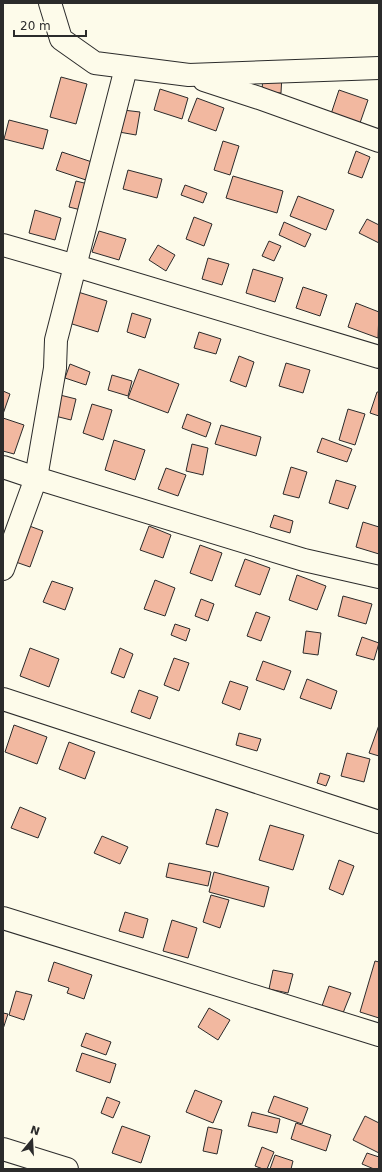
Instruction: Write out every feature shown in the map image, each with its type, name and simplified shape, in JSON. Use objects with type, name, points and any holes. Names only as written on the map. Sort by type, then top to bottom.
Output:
[{"type":"street","points":[[50,3],[61,39],[95,63],[189,75],[379,68]]},
{"type":"street","points":[[3,569],[36,478],[55,368],[56,340],[126,68]]},
{"type":"street","points":[[189,75],[259,98],[379,141]]},
{"type":"street","points":[[3,245],[379,358]]},
{"type":"street","points":[[3,467],[304,560],[379,577]]},
{"type":"street","points":[[3,699],[379,822]]},
{"type":"street","points":[[3,918],[379,1035]]},
{"type":"street","points":[[3,1148],[67,1169]]},
{"type":"building","points":[[263,72],[282,74],[281,93],[262,92]]},
{"type":"building","points":[[61,77],[87,84],[76,124],[50,117]]},
{"type":"building","points":[[160,89],[188,98],[182,119],[154,110]]},
{"type":"building","points":[[339,90],[368,100],[360,123],[331,114]]},
{"type":"building","points":[[197,98],[224,108],[216,131],[188,121]]},
{"type":"building","points":[[123,110],[140,112],[136,135],[119,132]]},
{"type":"building","points":[[9,120],[48,130],[43,149],[4,139]]},
{"type":"building","points":[[223,141],[239,146],[230,175],[214,170]]},
{"type":"building","points":[[356,151],[370,157],[362,178],[348,173]]},
{"type":"building","points":[[62,152],[92,162],[86,180],[56,170]]},
{"type":"building","points":[[128,170],[162,179],[157,198],[123,189]]},
{"type":"building","points":[[233,176],[283,191],[277,213],[226,198]]},
{"type":"building","points":[[76,181],[88,184],[81,210],[69,207]]},
{"type":"building","points":[[185,185],[207,193],[203,203],[181,195]]},
{"type":"building","points":[[298,196],[334,210],[326,230],[290,216]]},
{"type":"building","points":[[35,210],[61,218],[55,240],[29,233]]},
{"type":"building","points":[[194,217],[212,224],[204,246],[186,239]]},
{"type":"building","points":[[367,219],[379,225],[379,243],[359,233]]},
{"type":"building","points":[[284,222],[311,234],[305,247],[279,235]]},
{"type":"building","points":[[99,231],[126,239],[119,260],[92,252]]},
{"type":"building","points":[[269,241],[281,246],[274,261],[262,256]]},
{"type":"building","points":[[158,245],[175,255],[166,271],[149,260]]},
{"type":"building","points":[[208,258],[229,264],[222,285],[202,279]]},
{"type":"building","points":[[253,269],[283,278],[275,302],[246,293]]},
{"type":"building","points":[[303,287],[327,295],[320,316],[296,308]]},
{"type":"building","points":[[78,292],[107,301],[98,332],[69,323]]},
{"type":"building","points":[[356,303],[379,312],[378,338],[348,327]]},
{"type":"building","points":[[132,313],[151,319],[145,338],[127,332]]},
{"type":"building","points":[[199,332],[221,339],[216,354],[194,348]]},
{"type":"building","points":[[239,356],[254,362],[246,387],[230,381]]},
{"type":"building","points":[[286,363],[310,370],[303,393],[279,386]]},
{"type":"building","points":[[70,364],[90,372],[86,385],[65,378]]},
{"type":"building","points":[[139,369],[179,384],[168,413],[128,398]]},
{"type":"building","points":[[112,375],[132,381],[128,396],[108,390]]},
{"type":"building","points":[[3,391],[10,394],[3,414]]},
{"type":"building","points":[[377,392],[379,392],[379,416],[370,413]]},
{"type":"building","points":[[60,395],[76,399],[71,420],[55,416]]},
{"type":"building","points":[[92,404],[112,410],[103,440],[83,433]]},
{"type":"building","points":[[348,409],[365,414],[355,445],[339,440]]},
{"type":"building","points":[[187,414],[211,423],[206,437],[182,428]]},
{"type":"building","points":[[3,418],[24,425],[14,454],[3,451]]},
{"type":"building","points":[[221,425],[261,437],[256,456],[215,444]]},
{"type":"building","points":[[322,438],[352,449],[347,462],[317,452]]},
{"type":"building","points":[[114,440],[145,450],[135,480],[105,470]]},
{"type":"building","points":[[192,444],[208,448],[203,475],[186,471]]},
{"type":"building","points":[[291,467],[307,472],[299,498],[283,494]]},
{"type":"building","points":[[166,468],[186,475],[178,496],[158,489]]},
{"type":"building","points":[[336,480],[356,486],[348,509],[329,503]]},
{"type":"building","points":[[274,515],[293,521],[290,533],[270,527]]},
{"type":"building","points":[[363,522],[379,527],[379,554],[356,547]]},
{"type":"building","points":[[24,524],[43,531],[30,567],[10,560]]},
{"type":"building","points":[[149,526],[171,535],[163,558],[140,550]]},
{"type":"building","points":[[200,545],[222,553],[212,581],[190,573]]},
{"type":"building","points":[[245,559],[270,568],[260,595],[235,586]]},
{"type":"building","points":[[297,575],[326,586],[317,610],[289,600]]},
{"type":"building","points":[[155,580],[175,588],[165,616],[144,609]]},
{"type":"building","points":[[52,581],[73,588],[65,610],[43,602]]},
{"type":"building","points":[[343,596],[372,604],[366,624],[338,616]]},
{"type":"building","points":[[201,599],[214,604],[208,621],[195,616]]},
{"type":"building","points":[[256,612],[270,617],[261,641],[247,636]]},
{"type":"building","points":[[175,624],[190,629],[186,641],[171,635]]},
{"type":"building","points":[[306,631],[321,633],[318,655],[303,653]]},
{"type":"building","points":[[362,637],[379,643],[374,660],[356,655]]},
{"type":"building","points":[[30,648],[59,659],[49,687],[20,676]]},
{"type":"building","points":[[120,648],[133,654],[124,678],[111,673]]},
{"type":"building","points":[[174,658],[189,663],[179,691],[164,685]]},
{"type":"building","points":[[263,661],[291,671],[284,690],[256,680]]},
{"type":"building","points":[[307,679],[337,691],[331,709],[300,698]]},
{"type":"building","points":[[230,681],[248,687],[240,710],[222,703]]},
{"type":"building","points":[[139,690],[158,697],[150,719],[131,712]]},
{"type":"building","points":[[14,725],[47,737],[37,764],[5,752]]},
{"type":"building","points":[[379,725],[379,756],[369,753]]},
{"type":"building","points":[[239,733],[261,739],[257,751],[236,745]]},
{"type":"building","points":[[69,742],[95,752],[85,779],[59,769]]},
{"type":"building","points":[[347,753],[370,759],[364,782],[341,776]]},
{"type":"building","points":[[320,773],[330,776],[326,786],[317,783]]},
{"type":"building","points":[[20,807],[46,818],[38,838],[11,828]]},
{"type":"building","points":[[216,809],[228,813],[218,847],[206,844]]},
{"type":"building","points":[[270,825],[304,835],[293,870],[259,860]]},
{"type":"building","points":[[102,836],[128,847],[120,864],[94,853]]},
{"type":"building","points":[[339,860],[354,866],[343,895],[329,889]]},
{"type":"building","points":[[169,863],[211,872],[208,886],[166,877]]},
{"type":"building","points":[[214,872],[269,887],[264,907],[209,892]]},
{"type":"building","points":[[211,895],[229,900],[220,928],[203,922]]},
{"type":"building","points":[[125,912],[148,919],[143,938],[119,931]]},
{"type":"building","points":[[172,920],[197,928],[188,958],[163,951]]},
{"type":"building","points":[[375,961],[379,962],[379,1018],[360,1012]]},
{"type":"building","points":[[54,962],[92,975],[84,999],[67,993],[69,988],[48,981]]},
{"type":"building","points":[[273,970],[293,974],[288,993],[269,989]]},
{"type":"building","points":[[329,986],[351,993],[343,1013],[322,1006]]},
{"type":"building","points":[[16,991],[32,995],[24,1020],[9,1015]]},
{"type":"building","points":[[209,1008],[230,1020],[218,1040],[198,1027]]},
{"type":"building","points":[[3,1013],[8,1014],[3,1029]]},
{"type":"building","points":[[86,1033],[111,1042],[106,1055],[81,1046]]},
{"type":"building","points":[[82,1053],[116,1064],[110,1083],[76,1071]]},
{"type":"building","points":[[195,1090],[222,1101],[213,1123],[186,1112]]},
{"type":"building","points":[[274,1096],[308,1108],[302,1124],[268,1112]]},
{"type":"building","points":[[107,1097],[120,1102],[113,1118],[101,1113]]},
{"type":"building","points":[[252,1112],[280,1119],[277,1133],[248,1126]]},
{"type":"building","points":[[365,1116],[379,1123],[379,1153],[353,1140]]},
{"type":"building","points":[[296,1123],[331,1135],[326,1151],[291,1139]]},
{"type":"building","points":[[122,1126],[150,1136],[141,1163],[112,1153]]},
{"type":"building","points":[[208,1127],[222,1130],[217,1154],[203,1151]]},
{"type":"building","points":[[262,1147],[274,1152],[267,1169],[255,1166]]},
{"type":"building","points":[[367,1153],[379,1157],[379,1169],[374,1169],[362,1164]]},
{"type":"building","points":[[275,1155],[293,1161],[291,1169],[270,1169]]}]
